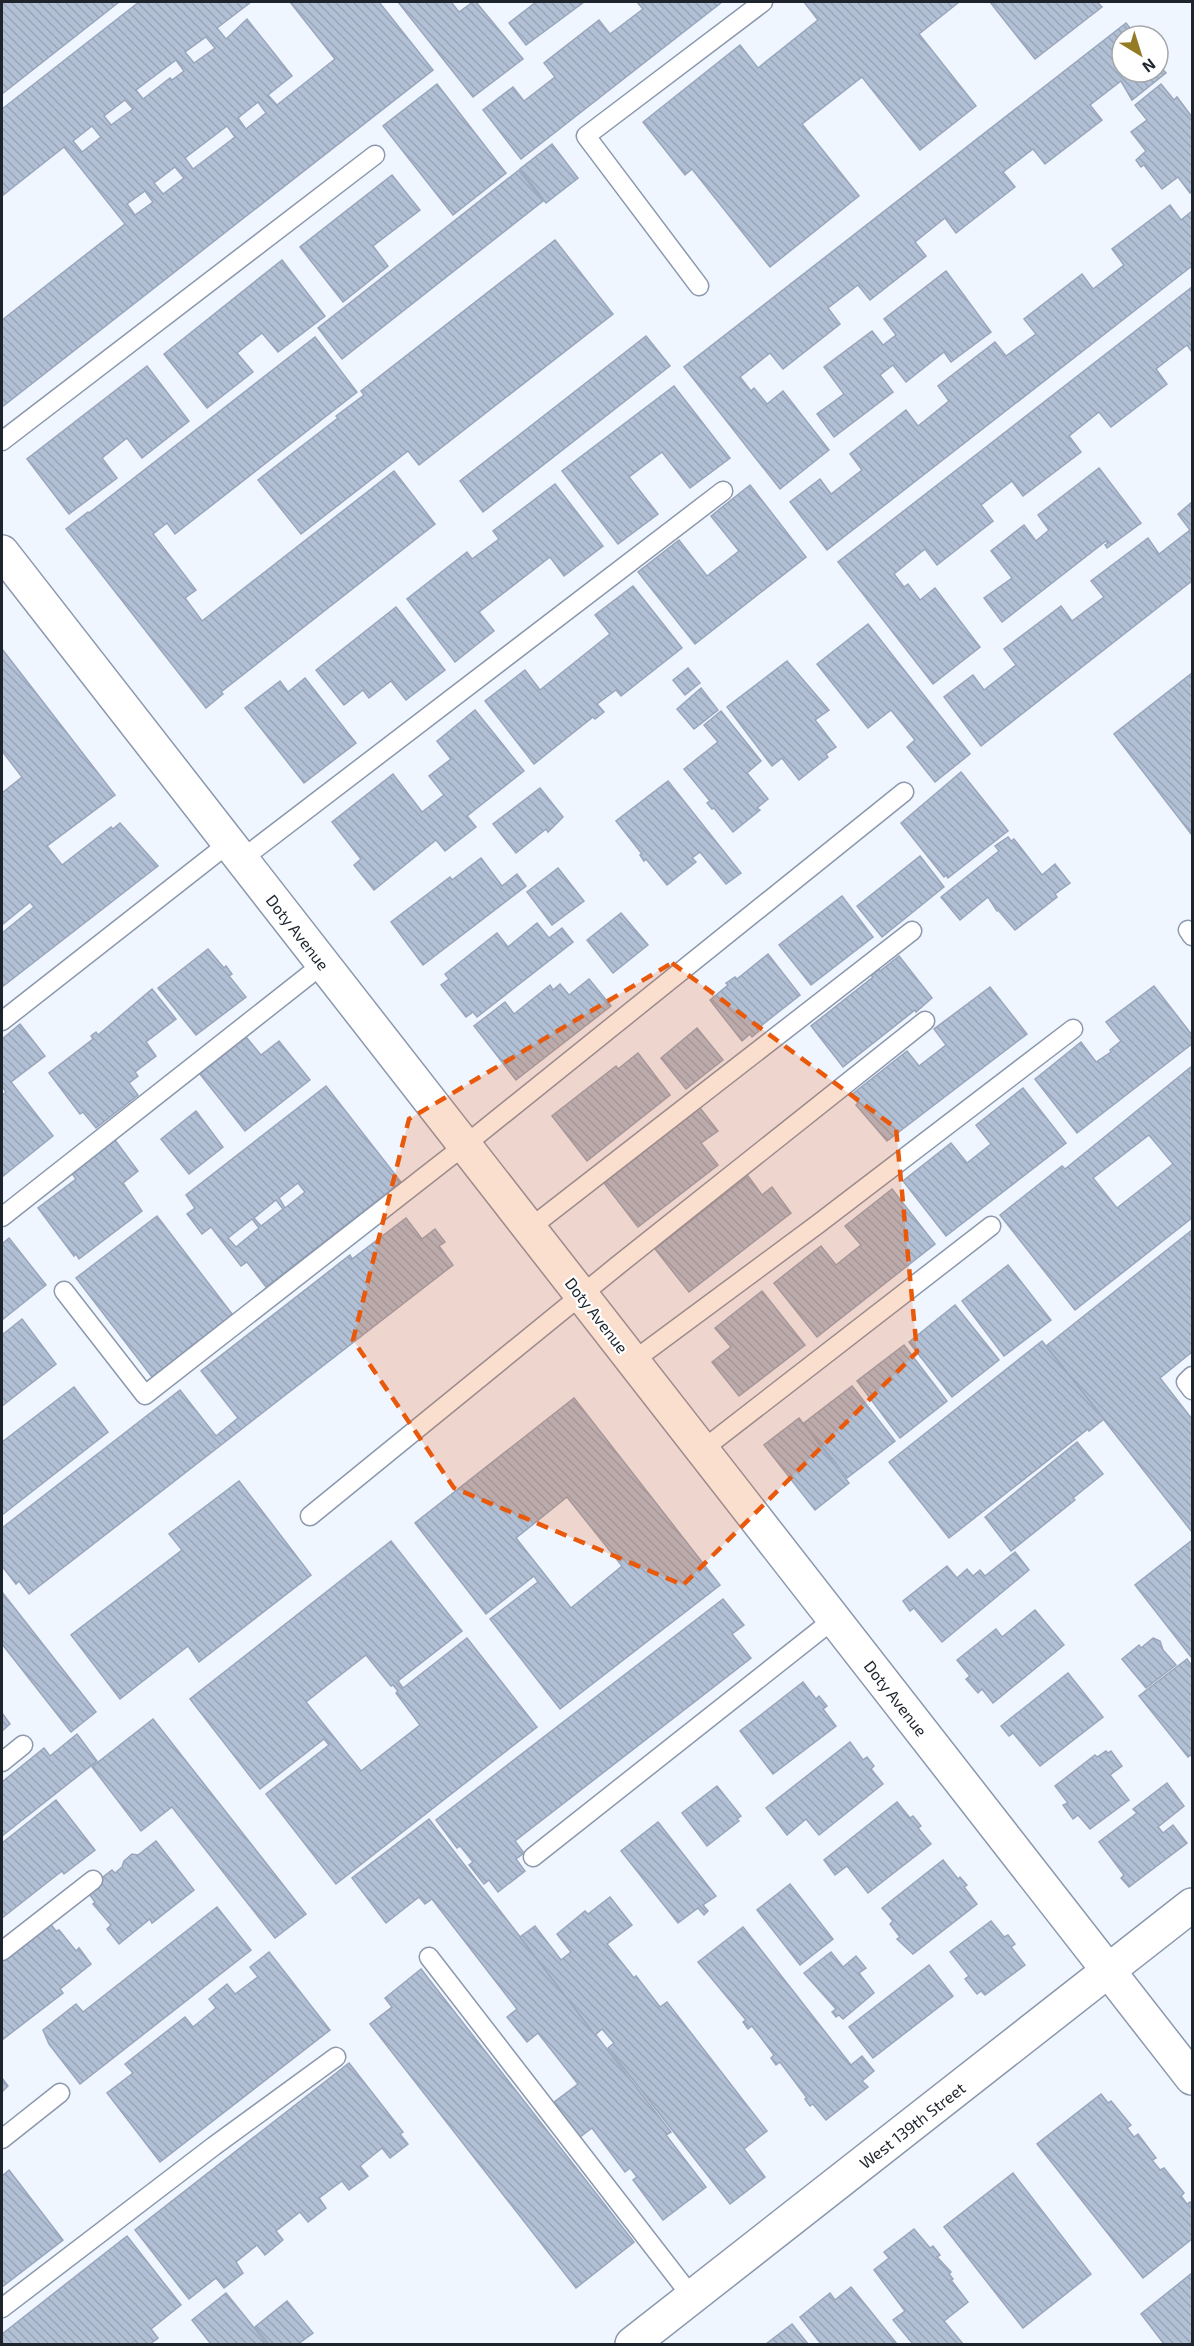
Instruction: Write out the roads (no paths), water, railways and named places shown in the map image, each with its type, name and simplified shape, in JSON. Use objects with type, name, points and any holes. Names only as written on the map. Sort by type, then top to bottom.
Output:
[{"type":"street","name":"Doty Avenue","points":[[2,552],[1192,2078]]},
{"type":"street","name":"West 139th Street","points":[[632,2344],[1192,1905]]},
{"type":"lane","points":[[699,286],[586,136],[763,2]]},
{"type":"lane","points":[[2,441],[375,155]]},
{"type":"lane","points":[[2,1021],[723,491]]},
{"type":"lane","points":[[64,1291],[145,1395],[465,1145],[904,792]]},
{"type":"lane","points":[[530,1228],[912,931]]},
{"type":"lane","points":[[2,1217],[323,964]]},
{"type":"lane","points":[[310,1516],[925,1021]]},
{"type":"lane","points":[[633,1361],[818,1224],[1073,1029]]},
{"type":"lane","points":[[702,1450],[991,1226]]},
{"type":"lane","points":[[1192,1377],[1186,1382],[1192,1390]]},
{"type":"lane","points":[[533,1857],[834,1619]]},
{"type":"lane","points":[[2,1762],[23,1745]]},
{"type":"lane","points":[[2,1952],[93,1880]]},
{"type":"lane","points":[[429,1957],[692,2297]]},
{"type":"lane","points":[[2,2308],[214,2146],[336,2057]]},
{"type":"lane","points":[[2,2139],[60,2093]]}]
